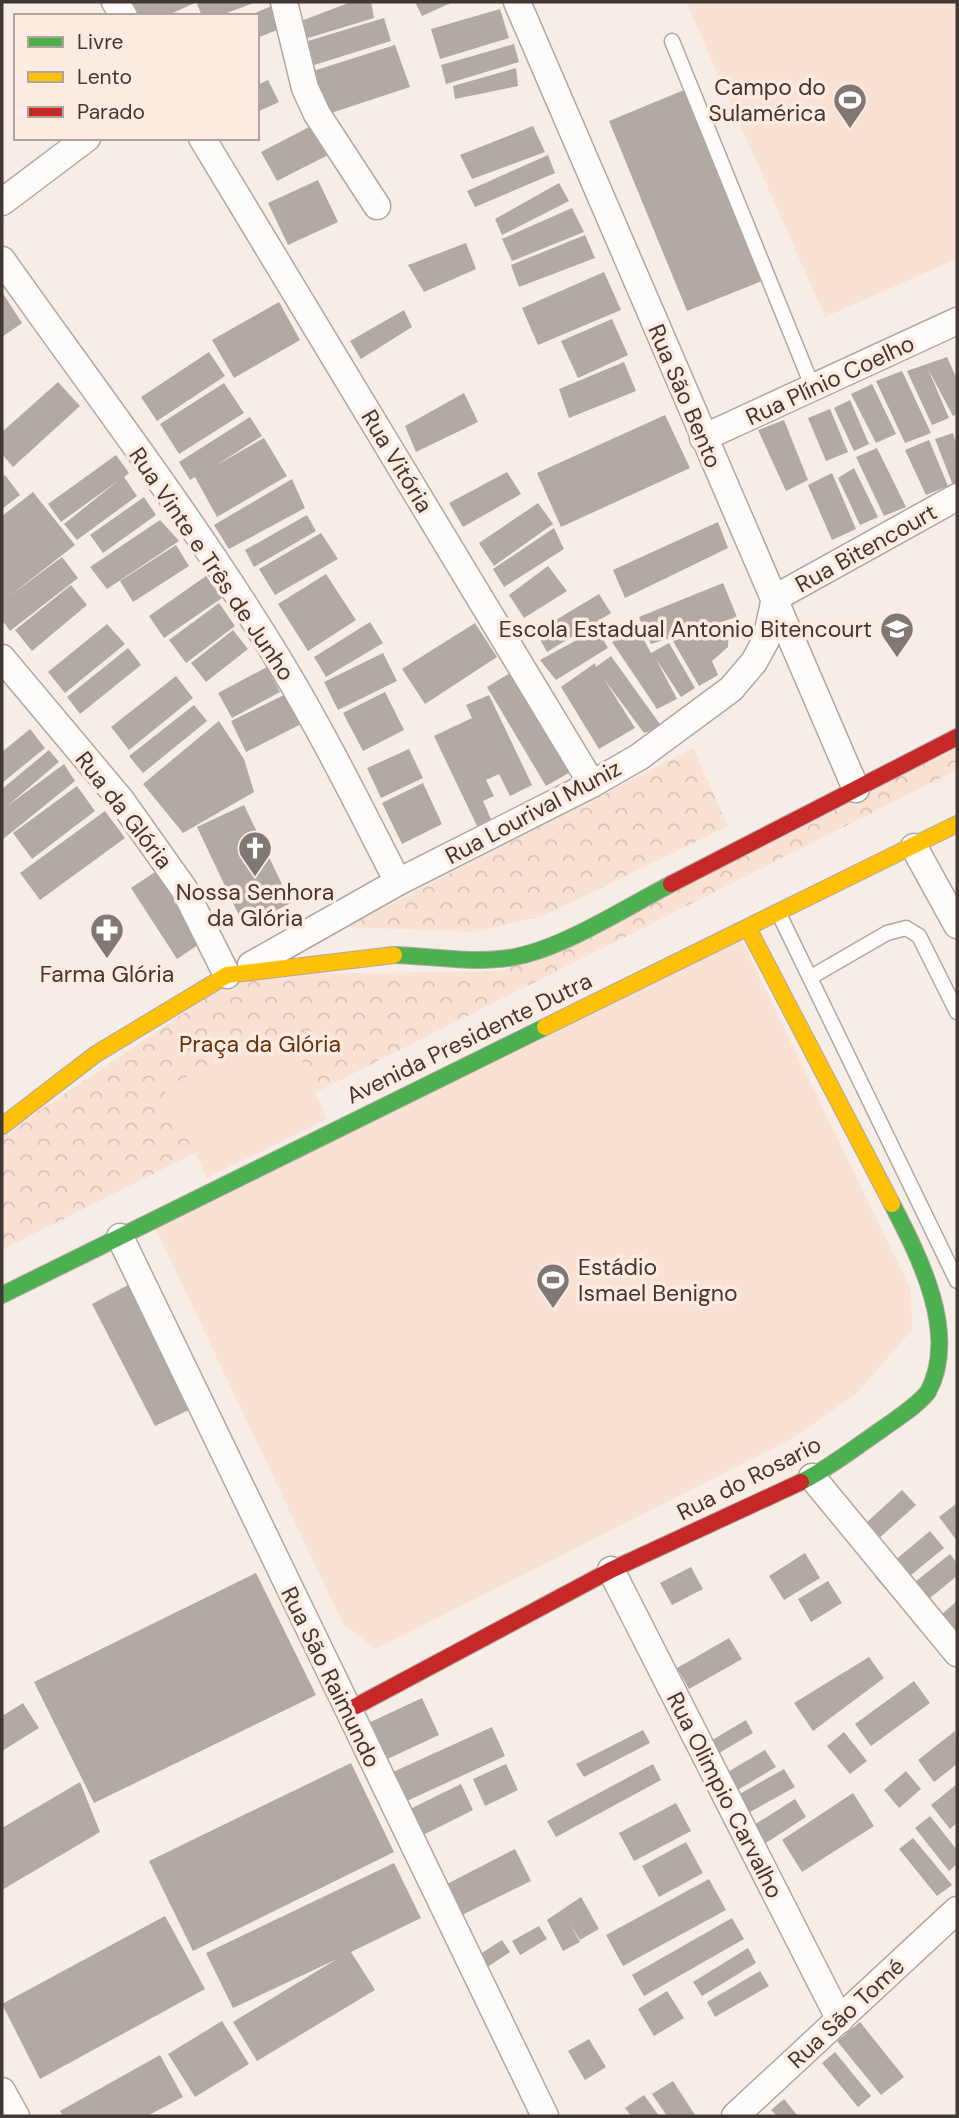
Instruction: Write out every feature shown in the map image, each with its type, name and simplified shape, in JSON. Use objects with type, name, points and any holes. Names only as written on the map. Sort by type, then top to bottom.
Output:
[{"type":"street","points":[[284,2],[305,88],[317,114],[377,206]]},
{"type":"street","name":"Rua São Bento","points":[[517,2],[856,789]]},
{"type":"street","points":[[2,202],[84,140]]},
{"type":"street","name":"Rua Vitória","points":[[203,140],[592,784]]},
{"type":"street","name":"Rua Vinte e Três de Junho","points":[[2,260],[206,548],[278,659],[312,716],[398,882]]},
{"type":"street","name":"Rua Plínio Coelho","points":[[703,438],[957,321]]},
{"type":"street","name":"Rua Bitencourt","points":[[775,598],[957,497]]},
{"type":"street","name":"Rua Lourival Muniz","points":[[232,974],[398,882],[592,784],[639,757],[731,690],[754,662],[766,640],[775,598]]},
{"type":"street","name":"Rua da Glória","points":[[2,657],[121,800],[184,889],[232,974]]},
{"type":"street","name":"Avenida Presidente Dutra","points":[[2,1126],[96,1054],[232,974],[380,954],[488,959],[520,956],[570,936],[957,737]]},
{"type":"street","name":"Avenida Presidente Dutra","points":[[2,1295],[957,824]]},
{"type":"street","points":[[914,847],[957,925]]},
{"type":"street","name":"Rua do Rosario","points":[[348,1712],[611,1570],[812,1477],[899,1417],[928,1392],[946,1361],[946,1331],[941,1302],[930,1276],[748,928]]},
{"type":"street","name":"Rua São Raimundo","points":[[120,1237],[545,2116]]},
{"type":"street","points":[[812,1477],[957,1653]]},
{"type":"street","name":"Rua Olimpio Carvalho","points":[[611,1570],[840,2020]]},
{"type":"street","name":"Rua São Tomé","points":[[735,2116],[957,1910]]},
{"type":"street","points":[[2,2091],[16,2116]]},
{"type":"lane","points":[[672,41],[813,388]]},
{"type":"lane","points":[[778,913],[957,1281]]},
{"type":"lane","points":[[811,977],[887,933],[906,928],[919,936],[957,1012]]},
{"type":"green space","name":"Campo do Sulamérica","points":[[686,2],[957,2],[957,259],[825,317]]},
{"type":"green space","name":"Praça da Glória","points":[[957,747],[957,770],[2,1250],[2,1136],[240,975],[502,971]]},
{"type":"green space","points":[[693,748],[728,826],[543,916],[474,932],[346,927]]},
{"type":"green space","name":"Estádio Ismael Benigno","points":[[740,937],[911,1290],[912,1330],[855,1395],[788,1441],[376,1649],[343,1624],[153,1223]]},
{"type":"green space","points":[[289,1029],[327,1119],[207,1178],[163,1088]]},
{"type":"building","points":[[132,2],[197,2],[170,14],[137,14]]},
{"type":"building","points":[[256,2],[224,14],[201,14],[197,4]]},
{"type":"building","points":[[351,2],[371,2],[374,18],[308,38],[301,21]]},
{"type":"building","points":[[415,2],[453,2],[422,16]]},
{"type":"building","points":[[274,5],[282,28],[259,37],[259,14],[253,14]]},
{"type":"building","points":[[500,9],[509,38],[440,59],[431,29]]},
{"type":"building","points":[[384,18],[391,41],[314,65],[308,41]]},
{"type":"building","points":[[514,44],[519,62],[446,84],[441,65]]},
{"type":"building","points":[[395,45],[410,87],[331,113],[313,71]]},
{"type":"building","points":[[516,68],[518,86],[455,99],[453,86]]},
{"type":"building","points":[[268,80],[279,102],[259,111],[259,84]]},
{"type":"building","points":[[684,90],[762,281],[687,311],[609,121]]},
{"type":"building","points":[[315,124],[330,154],[277,181],[261,152]]},
{"type":"building","points":[[533,126],[545,152],[472,179],[460,155]]},
{"type":"building","points":[[548,155],[555,173],[475,207],[467,191]]},
{"type":"building","points":[[318,180],[338,222],[288,245],[268,203]]},
{"type":"building","points":[[559,183],[569,201],[502,235],[495,219]]},
{"type":"building","points":[[572,208],[584,232],[512,261],[502,239]]},
{"type":"building","points":[[585,235],[595,258],[519,287],[511,265]]},
{"type":"building","points":[[466,243],[476,269],[424,292],[408,265]]},
{"type":"building","points":[[604,272],[621,310],[538,345],[522,308]]},
{"type":"building","points":[[2,292],[22,323],[2,337]]},
{"type":"building","points":[[279,302],[300,340],[234,378],[212,340]]},
{"type":"building","points":[[404,310],[412,327],[361,359],[350,341]]},
{"type":"building","points":[[612,319],[628,355],[578,378],[561,341]]},
{"type":"building","points":[[209,352],[225,376],[157,421],[141,397]]},
{"type":"building","points":[[947,357],[957,379],[957,414],[953,416],[928,369],[949,418],[932,425],[907,371]]},
{"type":"building","points":[[624,362],[636,391],[569,418],[559,389]]},
{"type":"building","points":[[902,371],[931,433],[905,443],[876,381]]},
{"type":"building","points":[[58,382],[80,406],[13,467],[2,454],[2,432]]},
{"type":"building","points":[[224,383],[244,413],[179,454],[160,424]]},
{"type":"building","points":[[872,384],[896,434],[876,443],[851,394]]},
{"type":"building","points":[[464,393],[478,422],[416,452],[405,426]]},
{"type":"building","points":[[850,400],[869,444],[854,451],[834,408]]},
{"type":"building","points":[[830,409],[848,452],[826,461],[808,418]]},
{"type":"building","points":[[665,415],[690,468],[561,527],[537,473]]},
{"type":"building","points":[[250,417],[262,436],[215,466],[264,438],[287,476],[217,517],[195,477],[190,480],[179,462]]},
{"type":"building","points":[[784,420],[808,480],[786,491],[758,430]]},
{"type":"building","points":[[953,433],[957,445],[957,487],[954,488],[935,439]]},
{"type":"building","points":[[929,440],[948,486],[926,495],[905,450]]},
{"type":"building","points":[[877,448],[906,507],[884,516],[856,457]]},
{"type":"building","points":[[116,455],[129,473],[124,477],[137,496],[77,540],[64,524],[119,480],[61,522],[48,504]]},
{"type":"building","points":[[854,468],[878,517],[860,525],[838,478]]},
{"type":"building","points":[[507,472],[521,494],[463,527],[449,503]]},
{"type":"building","points":[[832,473],[856,529],[832,540],[808,485]]},
{"type":"building","points":[[5,475],[20,495],[2,509],[2,477]]},
{"type":"building","points":[[292,479],[305,508],[229,549],[214,525]]},
{"type":"building","points":[[33,492],[75,545],[7,598],[62,557],[78,578],[10,631],[2,620],[2,516]]},
{"type":"building","points":[[144,497],[156,515],[103,553],[90,535]]},
{"type":"building","points":[[538,503],[553,524],[494,566],[479,543]]},
{"type":"building","points":[[307,515],[316,531],[254,567],[245,550]]},
{"type":"building","points":[[160,520],[179,541],[107,589],[90,567]]},
{"type":"building","points":[[718,522],[728,548],[625,598],[613,570]]},
{"type":"building","points":[[554,528],[564,549],[504,587],[493,569]]},
{"type":"building","points":[[321,533],[338,559],[275,595],[259,569]]},
{"type":"building","points":[[176,545],[189,566],[133,602],[120,581]]},
{"type":"building","points":[[548,566],[567,591],[524,618],[509,595]]},
{"type":"building","points":[[326,574],[356,620],[308,651],[278,604]]},
{"type":"building","points":[[206,576],[222,598],[164,638],[149,616]]},
{"type":"building","points":[[723,583],[737,617],[651,644],[639,617]]},
{"type":"building","points":[[71,585],[87,605],[32,651],[15,630]]},
{"type":"building","points":[[599,594],[611,613],[547,652],[536,632]]},
{"type":"building","points":[[219,603],[235,626],[186,663],[169,640]]},
{"type":"building","points":[[370,622],[383,643],[326,677],[314,657]]},
{"type":"building","points":[[475,623],[497,657],[425,704],[402,669]]},
{"type":"building","points":[[107,624],[125,644],[65,693],[48,672]]},
{"type":"building","points":[[729,624],[728,647],[712,661],[718,675],[699,686],[673,641]]},
{"type":"building","points":[[637,627],[651,653],[669,643],[695,688],[681,697],[656,659],[677,699],[657,709],[612,642]]},
{"type":"building","points":[[597,629],[608,648],[556,680],[540,660]]},
{"type":"building","points":[[233,630],[248,649],[206,682],[191,663]]},
{"type":"building","points":[[128,648],[141,665],[80,714],[67,697]]},
{"type":"building","points":[[383,653],[397,681],[338,710],[324,682]]},
{"type":"building","points":[[611,656],[662,727],[644,733],[604,679],[635,728],[599,749],[561,687],[595,663],[596,667]]},
{"type":"building","points":[[267,667],[280,692],[232,718],[218,693]]},
{"type":"building","points":[[515,670],[574,770],[546,786],[487,687]]},
{"type":"building","points":[[176,676],[193,698],[129,750],[111,727]]},
{"type":"building","points":[[385,692],[404,730],[363,751],[343,713]]},
{"type":"building","points":[[288,693],[303,723],[246,752],[231,721]]},
{"type":"building","points":[[489,695],[532,785],[510,796],[499,774],[486,780],[494,796],[483,801],[491,819],[477,826],[434,736],[472,718],[466,705]]},
{"type":"building","points":[[194,705],[207,721],[143,773],[129,756]]},
{"type":"building","points":[[219,721],[244,759],[254,792],[183,833],[143,784]]},
{"type":"building","points":[[30,729],[45,748],[2,783],[2,752]]},
{"type":"building","points":[[409,749],[423,778],[381,798],[367,768]]},
{"type":"building","points":[[49,750],[59,762],[6,807],[64,764],[75,781],[2,840],[2,789]]},
{"type":"building","points":[[423,783],[442,824],[402,844],[382,803]]},
{"type":"building","points":[[77,786],[95,811],[32,859],[13,833]]},
{"type":"building","points":[[244,805],[291,903],[244,926],[197,827]]},
{"type":"building","points":[[105,811],[125,838],[40,900],[20,873]]},
{"type":"building","points":[[158,870],[204,941],[177,959],[131,888]]},
{"type":"building","points":[[128,1285],[191,1409],[155,1426],[92,1304]]},
{"type":"building","points":[[902,1490],[916,1505],[867,1549],[854,1534]]},
{"type":"building","points":[[957,1503],[957,1541],[939,1517]]},
{"type":"building","points":[[930,1531],[944,1548],[889,1593],[875,1577]]},
{"type":"building","points":[[805,1553],[820,1578],[784,1600],[769,1576]]},
{"type":"building","points":[[950,1554],[957,1563],[957,1576],[919,1607],[905,1590]]},
{"type":"building","points":[[691,1567],[703,1589],[672,1605],[660,1583]]},
{"type":"building","points":[[256,1573],[316,1695],[94,1803],[34,1682]]},
{"type":"building","points":[[828,1581],[842,1603],[811,1622],[798,1599]]},
{"type":"building","points":[[957,1601],[957,1628],[941,1642],[928,1626]]},
{"type":"building","points":[[729,1638],[742,1659],[689,1689],[677,1668]]},
{"type":"building","points":[[869,1657],[884,1678],[813,1731],[794,1703]]},
{"type":"building","points":[[914,1681],[930,1703],[871,1746],[855,1724]]},
{"type":"building","points":[[422,1698],[439,1735],[379,1763],[362,1726]]},
{"type":"building","points":[[23,1703],[39,1728],[2,1751],[2,1716]]},
{"type":"building","points":[[746,1720],[753,1733],[709,1759],[702,1746]]},
{"type":"building","points":[[492,1727],[505,1756],[396,1806],[382,1777]]},
{"type":"building","points":[[643,1730],[650,1743],[584,1777],[576,1764]]},
{"type":"building","points":[[955,1731],[957,1764],[934,1782],[918,1760]]},
{"type":"building","points":[[844,1732],[867,1761],[850,1774],[827,1746]]},
{"type":"building","points":[[765,1750],[776,1767],[731,1794],[721,1776]]},
{"type":"building","points":[[351,1763],[394,1852],[193,1951],[149,1861]]},
{"type":"building","points":[[506,1764],[518,1790],[485,1806],[473,1779]]},
{"type":"building","points":[[653,1764],[661,1780],[556,1837],[547,1821]]},
{"type":"building","points":[[784,1769],[795,1787],[739,1818],[729,1800]]},
{"type":"building","points":[[906,1771],[921,1789],[899,1808],[884,1790]]},
{"type":"building","points":[[80,1782],[100,1832],[2,1890],[2,1828]]},
{"type":"building","points":[[461,1784],[473,1810],[419,1837],[406,1811]]},
{"type":"building","points":[[957,1784],[957,1823],[950,1829],[931,1805]]},
{"type":"building","points":[[853,1793],[874,1826],[802,1872],[782,1840]]},
{"type":"building","points":[[795,1799],[806,1817],[758,1848],[746,1830]]},
{"type":"building","points":[[676,1803],[691,1831],[634,1861],[619,1833]]},
{"type":"building","points":[[930,1816],[957,1850],[957,1864],[949,1871],[915,1828]]},
{"type":"building","points":[[913,1838],[952,1885],[937,1896],[899,1849]]},
{"type":"building","points":[[686,1842],[703,1873],[659,1897],[642,1866]]},
{"type":"building","points":[[515,1849],[531,1881],[462,1915],[447,1884]]},
{"type":"building","points":[[394,1863],[421,1918],[351,1952],[375,1990],[257,2061],[233,2022],[337,1959],[233,2008],[206,1953]]},
{"type":"building","points":[[709,1879],[726,1910],[623,1966],[606,1935]]},
{"type":"building","points":[[581,1897],[599,1929],[580,1940],[570,1924],[580,1942],[563,1951],[547,1920]]},
{"type":"building","points":[[165,1916],[205,1989],[40,2079],[2,2004]]},
{"type":"building","points":[[732,1918],[744,1939],[644,1996],[632,1975]]},
{"type":"building","points":[[539,1926],[547,1939],[520,1955],[512,1941]]},
{"type":"building","points":[[502,1940],[510,1952],[480,1972],[471,1960]]},
{"type":"building","points":[[748,1948],[756,1963],[702,1996],[693,1982]]},
{"type":"building","points":[[760,1971],[769,1986],[715,2017],[707,2002]]},
{"type":"building","points":[[667,1991],[684,2018],[654,2036],[638,2009]]},
{"type":"building","points":[[222,2021],[249,2064],[195,2097],[168,2054]]},
{"type":"building","points":[[860,2022],[904,2077],[881,2095],[837,2041]]},
{"type":"building","points":[[589,2039],[606,2067],[585,2080],[568,2051]]},
{"type":"building","points":[[835,2052],[871,2096],[858,2107],[822,2063]]},
{"type":"building","points":[[160,2055],[183,2097],[147,2116],[63,2116],[60,2111]]},
{"type":"building","points":[[673,2081],[695,2115],[667,2116],[652,2094]]},
{"type":"building","points":[[644,2095],[659,2116],[631,2116],[625,2108]]},
{"type":"building","points":[[784,2099],[798,2116],[777,2116],[771,2110]]},
{"type":"traffic: fast","points":[[394,955],[473,960],[519,956],[576,935],[671,884]]},
{"type":"traffic: fast","points":[[2,1295],[545,1027]]},
{"type":"traffic: fast","points":[[801,1482],[831,1465],[911,1409],[928,1392],[937,1369],[938,1321],[932,1296],[914,1248],[892,1204]]},
{"type":"traffic: slow","points":[[545,1027],[957,824]]},
{"type":"traffic: slow","points":[[748,928],[892,1204]]},
{"type":"traffic: slow","points":[[2,1126],[96,1054],[227,975],[394,955]]},
{"type":"traffic: jam","points":[[671,884],[957,737]]},
{"type":"traffic: jam","points":[[347,1711],[611,1570],[801,1482]]},
{"type":"place","name":"Campo do Sulamérica","points":[[850,130]]},
{"type":"place","name":"Escola Estadual Antonio Bitencourt","points":[[897,659]]},
{"type":"place","name":"Nossa Senhora da Glória","points":[[255,878]]},
{"type":"place","name":"Farma Glória","points":[[107,960]]},
{"type":"place","name":"Estádio Ismael Benigno","points":[[553,1310]]}]
